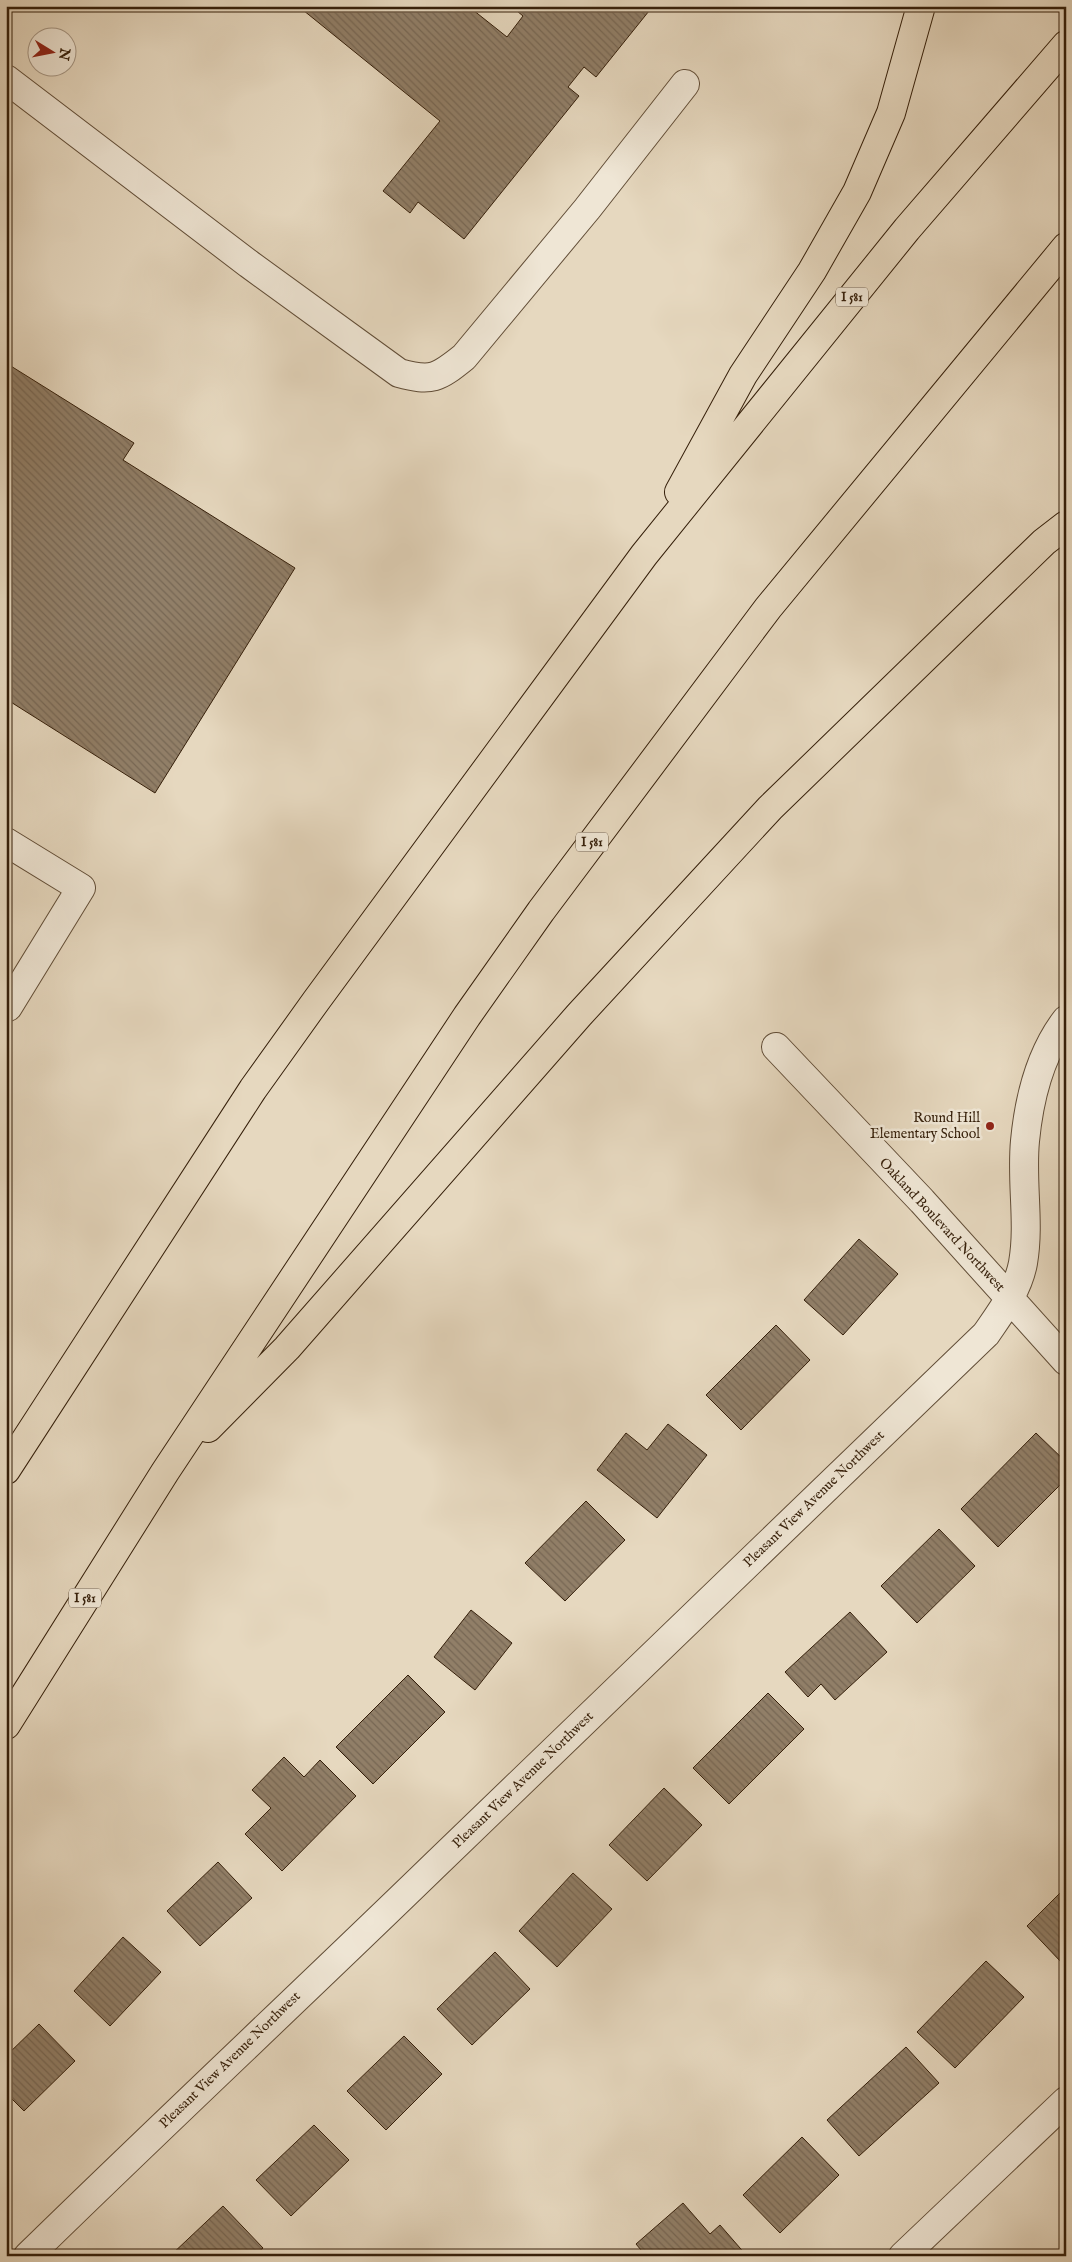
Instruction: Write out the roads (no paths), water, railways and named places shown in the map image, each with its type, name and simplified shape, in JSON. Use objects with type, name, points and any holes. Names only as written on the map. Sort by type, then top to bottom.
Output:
[{"type":"highway","points":[[644,555],[743,375],[812,271],[857,192],[891,113],[921,6]]},
{"type":"highway","name":"I 581","points":[[6,1470],[259,1081],[644,555],[907,229],[1066,45]]},
{"type":"highway","name":"I 581","points":[[6,1724],[164,1472],[466,1016],[540,911],[768,608],[1066,247]]},
{"type":"highway","points":[[164,1472],[287,1348],[579,1015],[770,808],[1044,542],[1066,525]]},
{"type":"street","points":[[6,79],[249,264],[391,368],[399,373],[421,379],[442,375],[464,357],[587,209],[685,84]]},
{"type":"street","points":[[6,842],[81,888],[8,1007],[6,1006]]},
{"type":"street","name":"Pleasant View Avenue Northwest","points":[[28,2256],[986,1334],[1010,1298],[1022,1264],[1027,1218],[1025,1142],[1035,1083],[1053,1036],[1066,1020]]},
{"type":"street","name":"Oakland Boulevard Northwest","points":[[776,1048],[922,1201],[1066,1361]]},
{"type":"street","points":[[903,2256],[1066,2101]]},
{"type":"place","name":"Round Hill Elementary School","points":[[990,1126]]}]
